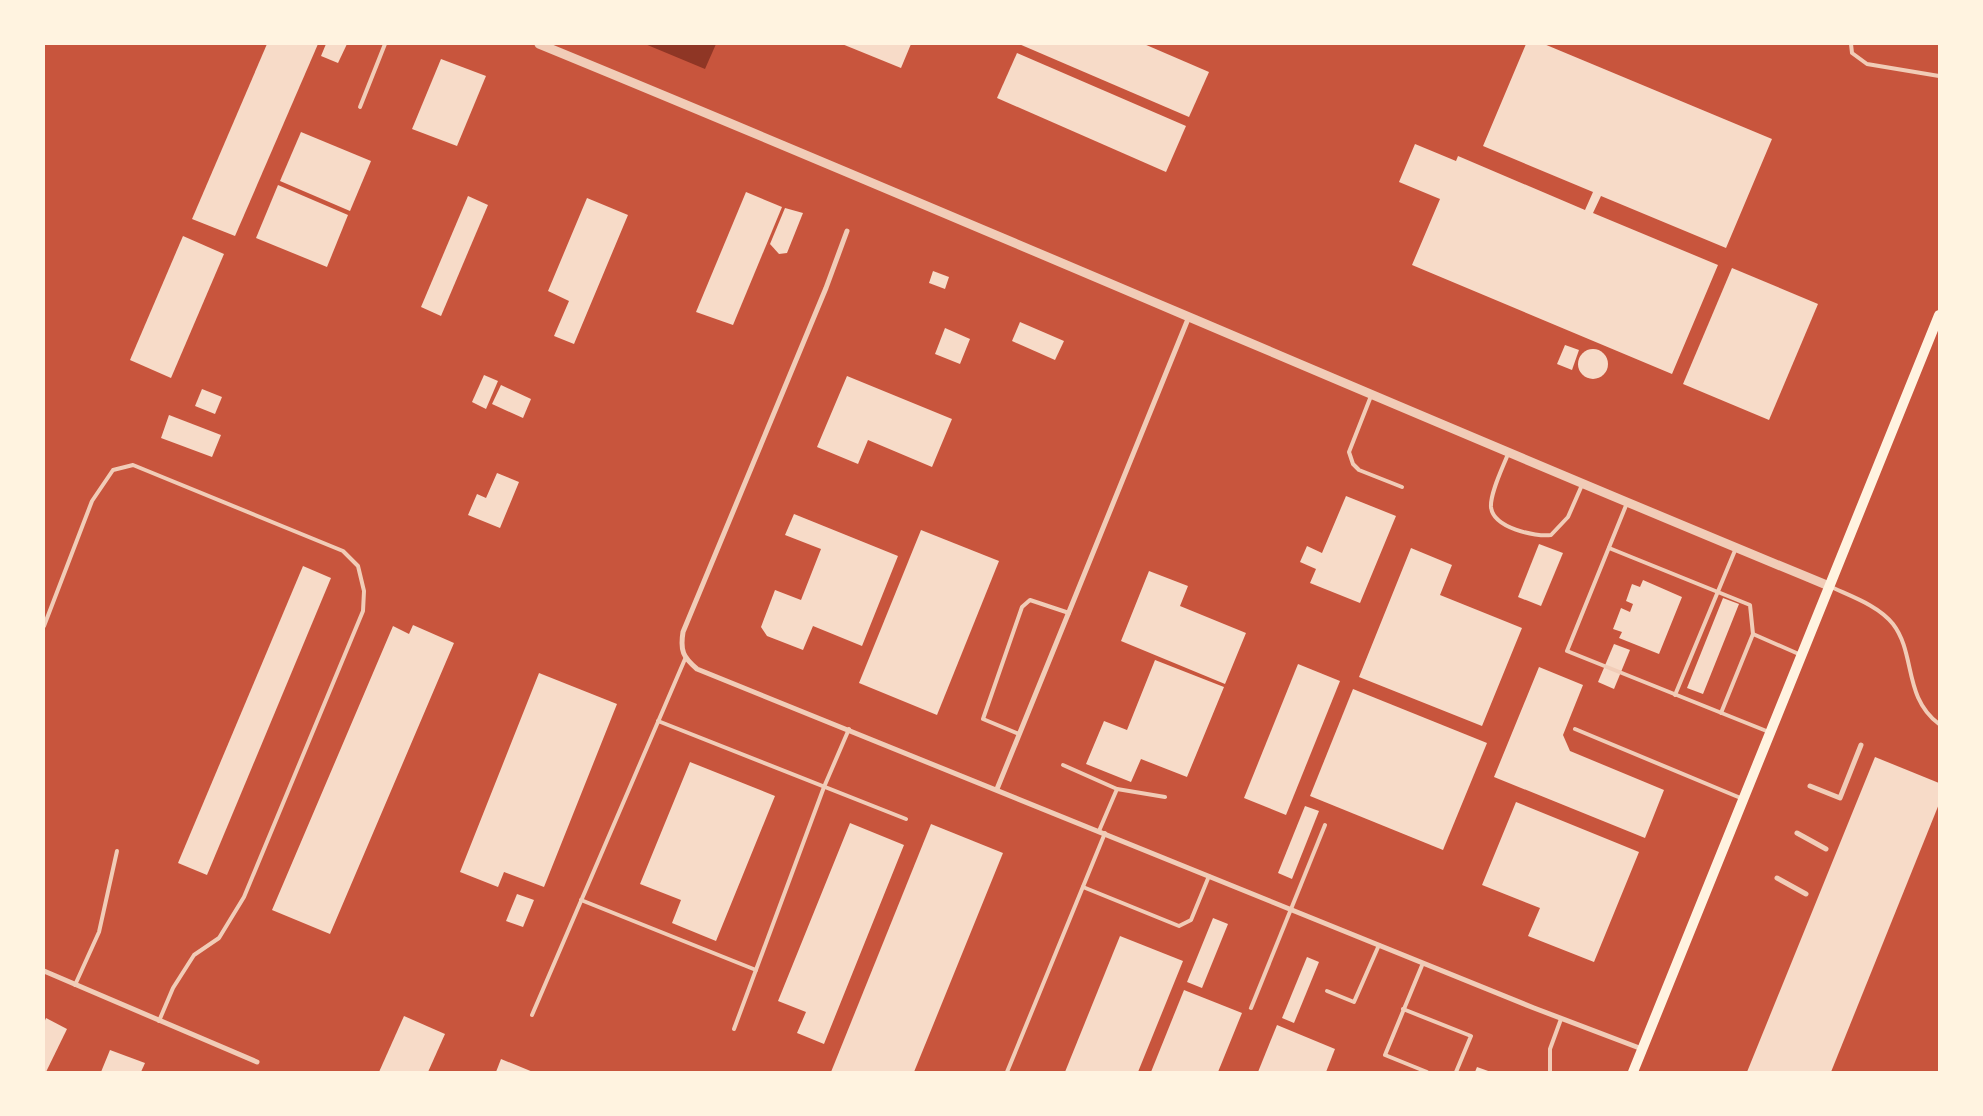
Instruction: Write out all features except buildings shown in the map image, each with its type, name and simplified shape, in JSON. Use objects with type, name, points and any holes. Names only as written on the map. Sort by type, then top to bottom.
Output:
[{"type":"main road","points":[[1633,1072],[1939,315]]},
{"type":"street","points":[[539,44],[926,205],[1188,319],[1508,454],[1830,586]]},
{"type":"street","points":[[847,232],[826,288],[683,632],[680,648],[684,659],[697,669],[1423,963],[1642,1049]]},
{"type":"street","points":[[997,789],[1188,319]]},
{"type":"street","points":[[1810,786],[1840,798],[1861,745]]},
{"type":"street","points":[[1797,833],[1826,849]]},
{"type":"street","points":[[1777,878],[1806,894]]},
{"type":"street","points":[[44,971],[257,1062]]},
{"type":"lane","points":[[360,107],[385,44]]},
{"type":"lane","points":[[1851,44],[1852,53],[1867,64],[1939,76]]},
{"type":"lane","points":[[1371,396],[1349,452],[1353,464],[1359,470],[1402,487]]},
{"type":"lane","points":[[1508,454],[1495,487],[1491,507],[1495,516],[1504,524],[1520,531],[1539,536],[1551,535],[1568,517],[1582,485]]},
{"type":"lane","points":[[44,626],[92,501],[113,470],[133,465],[343,550],[358,566],[364,591],[363,611],[244,897],[219,938],[194,955],[173,988],[159,1020]]},
{"type":"lane","points":[[1627,503],[1567,651],[1770,732]]},
{"type":"lane","points":[[1609,548],[1750,605],[1753,634],[1721,713]]},
{"type":"lane","points":[[1675,695],[1736,548]]},
{"type":"lane","points":[[1830,586],[1872,607],[1893,624],[1903,648],[1919,700],[1924,710],[1939,724]]},
{"type":"lane","points":[[1019,734],[983,719],[1022,607],[1030,600],[1069,613]]},
{"type":"lane","points":[[1753,634],[1801,655]]},
{"type":"lane","points":[[532,1015],[684,659]]},
{"type":"lane","points":[[658,722],[906,819]]},
{"type":"lane","points":[[734,1029],[824,787],[849,729]]},
{"type":"lane","points":[[1576,729],[1743,799]]},
{"type":"lane","points":[[1063,765],[1117,789],[1165,797]]},
{"type":"lane","points":[[1007,1072],[1083,887],[1117,789]]},
{"type":"lane","points":[[1251,1008],[1325,826]]},
{"type":"lane","points":[[75,985],[99,932],[117,851]]},
{"type":"lane","points":[[1083,887],[1179,926],[1191,920],[1209,876]]},
{"type":"lane","points":[[581,900],[756,970]]},
{"type":"lane","points":[[1327,991],[1354,1002],[1379,945]]},
{"type":"lane","points":[[1423,963],[1385,1055],[1427,1072]]},
{"type":"lane","points":[[1403,1009],[1471,1036],[1456,1072]]},
{"type":"lane","points":[[1550,1072],[1550,1049],[1562,1018]]},
{"type":"shaded area","points":[[645,44],[716,44],[705,69]]}]
